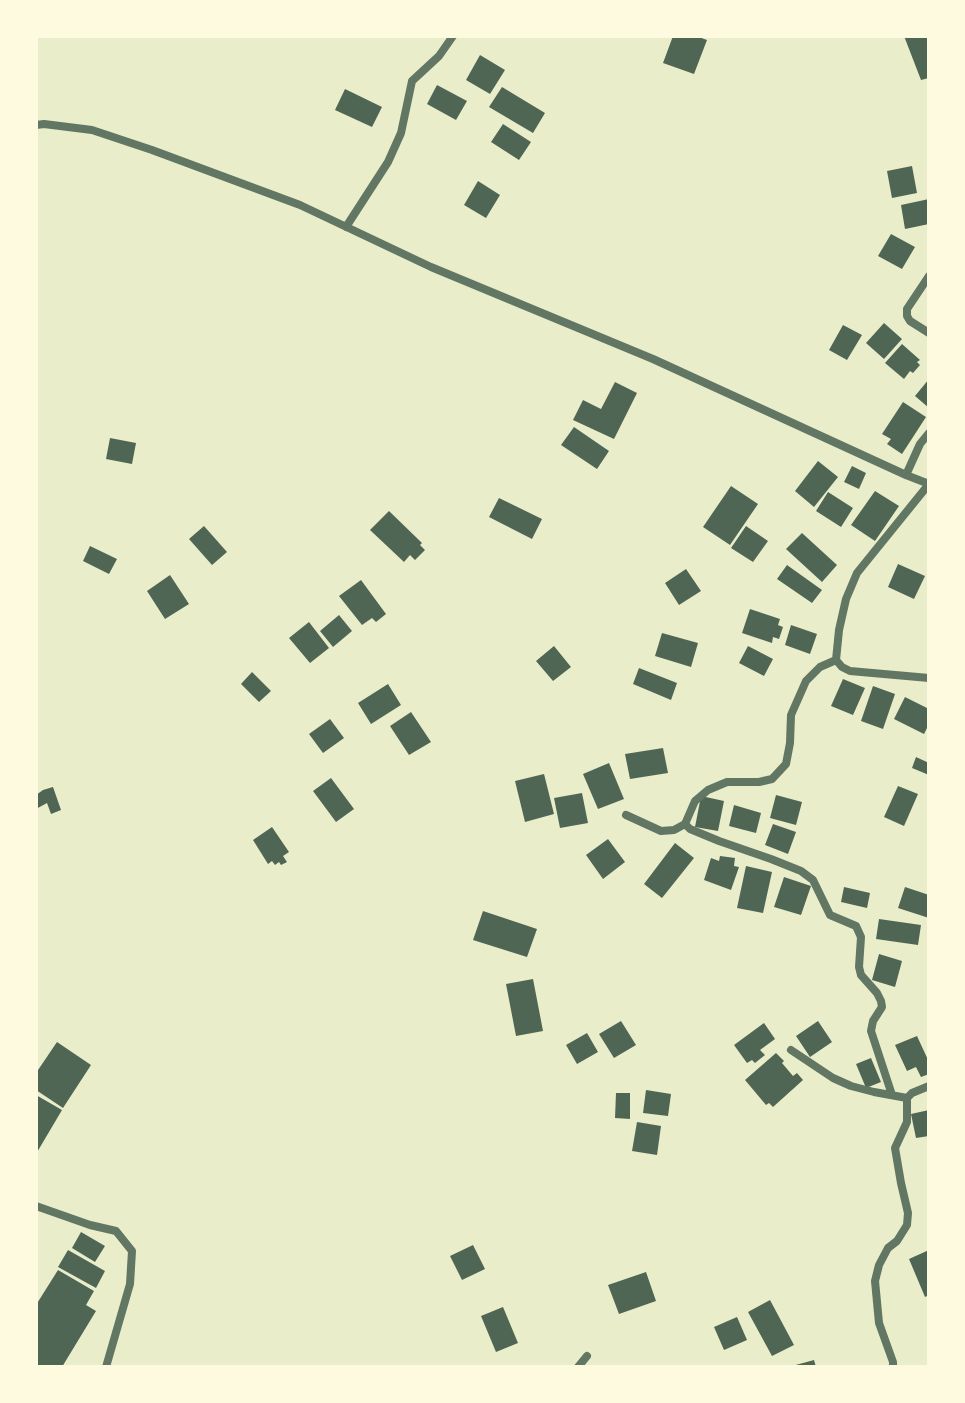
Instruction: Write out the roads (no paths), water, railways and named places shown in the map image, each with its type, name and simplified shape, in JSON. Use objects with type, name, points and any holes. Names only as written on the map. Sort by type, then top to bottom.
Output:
[{"type":"street","points":[[346,227],[388,162],[401,133],[412,81],[439,56],[453,36]]},
{"type":"street","points":[[36,125],[92,130],[300,205],[431,267],[653,359],[929,484],[857,573],[846,599],[836,660],[850,671],[929,678]]},
{"type":"street","points":[[929,276],[907,309],[910,321],[929,333]]},
{"type":"street","points":[[906,475],[920,444],[929,433]]},
{"type":"street","points":[[626,815],[661,831],[674,830],[685,824],[695,801],[708,790],[727,782],[772,779],[786,764],[791,715],[806,681],[820,667],[836,660]]},
{"type":"street","points":[[685,824],[719,841],[801,871],[813,880],[830,915],[856,926],[861,937],[861,975],[881,1001],[882,1007],[871,1031],[892,1095]]},
{"type":"street","points":[[791,1050],[833,1078],[851,1086],[907,1098]]},
{"type":"street","points":[[893,1367],[879,1323],[875,1281],[888,1248],[897,1241],[907,1225],[908,1213],[895,1148],[907,1122],[907,1098],[929,1086]]},
{"type":"street","points":[[36,1206],[116,1231],[132,1251],[130,1284],[106,1367]]},
{"type":"street","points":[[578,1367],[587,1356]]}]
